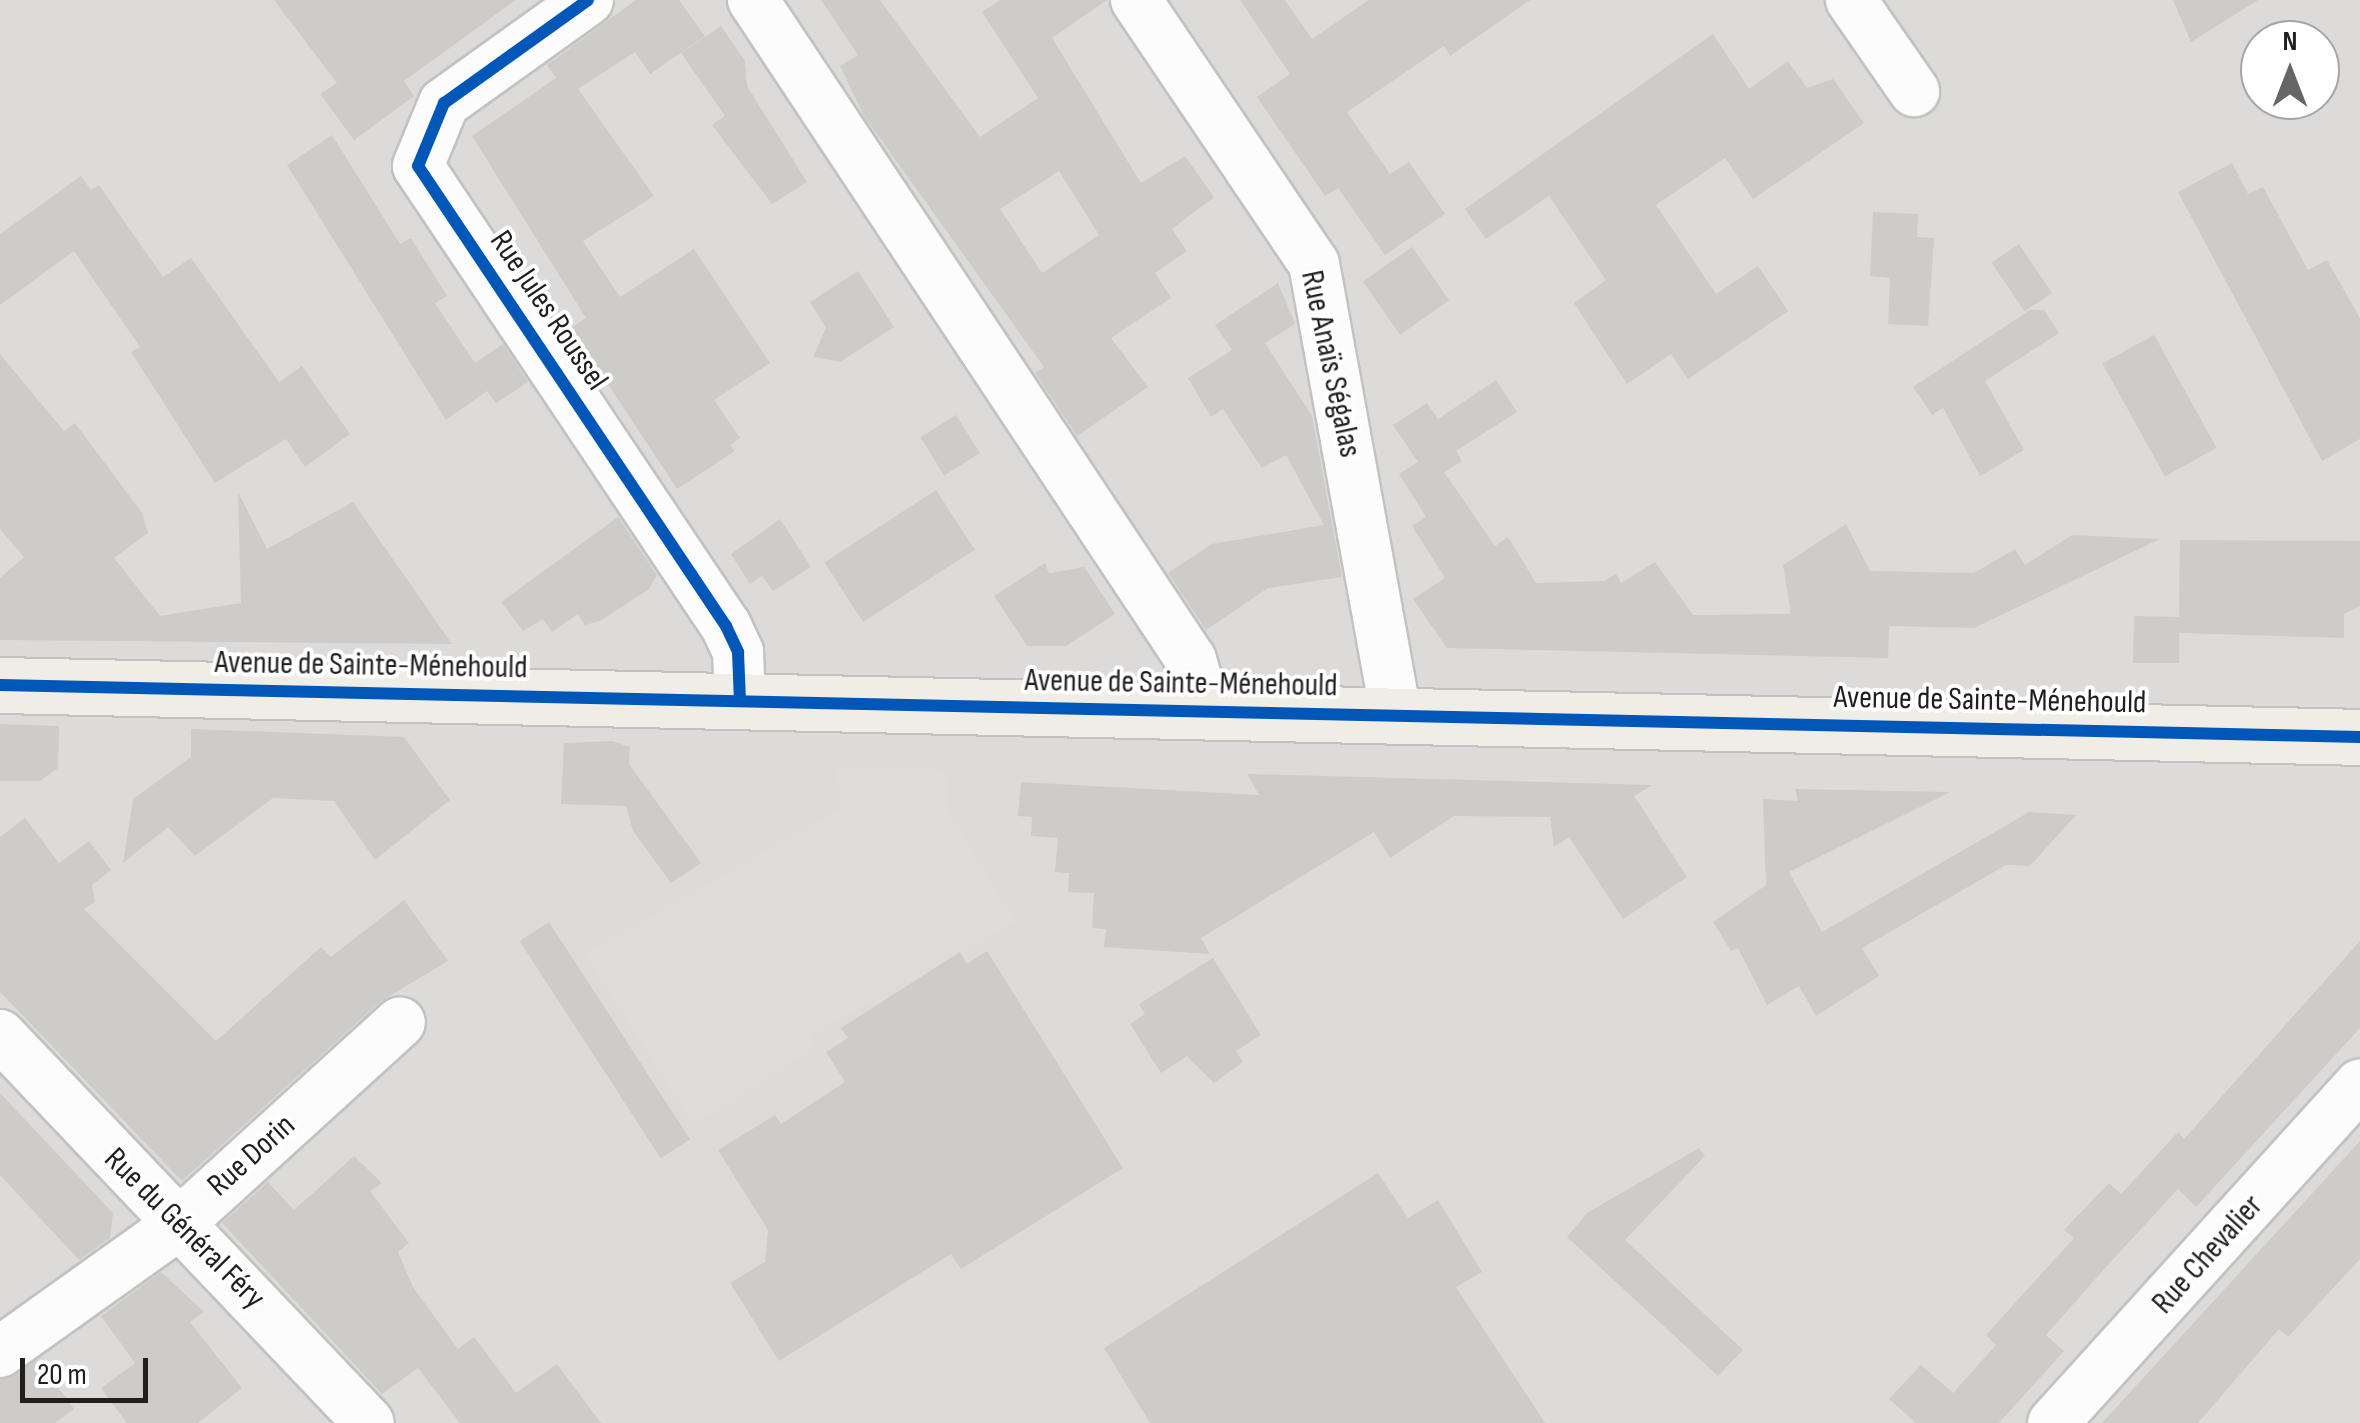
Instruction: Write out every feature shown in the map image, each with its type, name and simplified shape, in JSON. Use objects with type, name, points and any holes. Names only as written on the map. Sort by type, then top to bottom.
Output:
[{"type":"main road","name":"Avenue de Sainte-Ménehould","points":[[0,685],[2360,737]]},
{"type":"street","name":"Rue Jules Roussel","points":[[588,0],[444,104],[418,166],[726,626],[740,662],[740,701]]},
{"type":"street","points":[[753,0],[1190,660],[1206,712]]},
{"type":"street","name":"Rue Anaïs Ségalas","points":[[1136,0],[1314,264],[1396,716]]},
{"type":"street","points":[[1851,0],[1914,91]]},
{"type":"street","name":"Rue Dorin","points":[[0,1352],[175,1227],[400,1022]]},
{"type":"street","name":"Rue du Général Féry","points":[[0,1034],[175,1227],[315,1359],[369,1423]]},
{"type":"street","name":"Rue Chevalier","points":[[2053,1423],[2360,1085]]},
{"type":"shaded area","points":[[0,0],[2360,0],[2360,1423],[0,1423]]},
{"type":"shaded area","points":[[836,765],[946,771],[948,812],[1016,922],[809,1036],[815,1048],[694,1125],[585,954],[840,809]]},
{"type":"building","points":[[274,0],[516,0],[404,81],[414,96],[354,140],[320,94],[337,83]]},
{"type":"building","points":[[636,0],[679,0],[705,36],[650,74],[635,52],[578,89],[654,196],[583,241],[620,297],[694,249],[770,363],[714,400],[740,438],[730,445],[735,451],[677,489],[571,328],[586,318],[472,136],[556,78],[547,65]]},
{"type":"building","points":[[821,0],[880,0],[980,137],[1038,98],[982,12],[1000,0],[1107,0],[1052,38],[1141,183],[1185,156],[1214,197],[1172,229],[1187,251],[1155,273],[1171,298],[1111,338],[1148,387],[1077,436],[1035,373],[1044,367],[864,116],[840,66],[858,55]],"holes":[[[1059,171],[1099,235],[1042,273],[1000,209]]]},
{"type":"building","points":[[1240,0],[1285,0],[1312,39],[1369,0],[1530,0],[1450,56],[1444,46],[1347,112],[1390,174],[1409,162],[1445,214],[1385,255],[1338,188],[1325,196],[1257,97],[1290,74]]},
{"type":"building","points":[[2173,0],[2258,0],[2191,42]]},
{"type":"building","points":[[721,26],[745,61],[747,86],[807,182],[772,204],[712,125],[725,116],[681,53]]},
{"type":"building","points":[[1713,34],[1749,89],[1788,61],[1807,88],[1833,79],[1864,123],[1753,199],[1725,158],[1656,205],[1716,294],[1758,266],[1788,311],[1688,379],[1671,354],[1627,384],[1574,303],[1606,280],[1549,196],[1486,239],[1465,209]]},
{"type":"building","points":[[332,135],[400,244],[411,238],[447,296],[435,303],[475,363],[503,344],[528,382],[496,403],[487,391],[446,420],[287,165]]},
{"type":"building","points":[[2232,163],[2248,194],[2263,187],[2308,270],[2327,260],[2360,318],[2360,439],[2322,461],[2178,192]]},
{"type":"building","points":[[81,176],[91,190],[99,185],[163,277],[191,258],[279,382],[302,366],[350,434],[305,467],[286,439],[215,483],[131,352],[140,347],[74,251],[0,305],[0,234]]},
{"type":"building","points":[[1873,212],[1918,214],[1917,237],[1934,238],[1928,326],[1888,324],[1890,278],[1870,276]]},
{"type":"building","points":[[2019,244],[2052,293],[2025,311],[1992,262]]},
{"type":"building","points":[[1412,247],[1449,300],[1400,335],[1363,281]]},
{"type":"building","points":[[858,271],[894,327],[840,362],[813,357],[826,328],[810,302]]},
{"type":"building","points":[[1278,283],[1295,324],[1265,343],[1312,416],[1342,577],[1268,588],[1206,630],[1168,573],[1212,544],[1324,525],[1286,455],[1262,468],[1223,409],[1211,417],[1188,378],[1232,350],[1215,325]]},
{"type":"building","points":[[2030,310],[2044,310],[2059,333],[1985,381],[2024,450],[1980,476],[1943,408],[1932,415],[1913,387]]},
{"type":"building","points":[[2154,335],[2217,448],[2165,476],[2102,364]]},
{"type":"building","points":[[0,354],[64,431],[75,423],[142,513],[148,533],[114,558],[160,616],[241,603],[238,492],[267,549],[353,502],[452,644],[0,640],[0,578],[24,557],[0,529]]},
{"type":"building","points":[[1496,380],[1517,412],[1456,451],[1462,461],[1444,472],[1495,546],[1508,537],[1536,583],[1604,581],[1616,574],[1621,583],[1655,562],[1693,615],[1791,614],[1783,565],[1846,524],[1870,571],[1974,573],[2015,549],[2025,565],[2072,535],[2160,539],[1974,628],[1889,626],[1888,658],[1447,648],[1413,599],[1445,578],[1412,526],[1426,517],[1399,474],[1418,462],[1393,425],[1427,403],[1438,419]]},
{"type":"building","points":[[956,415],[980,453],[944,475],[920,437]]},
{"type":"building","points":[[936,490],[975,550],[863,622],[824,562]]},
{"type":"building","points":[[618,517],[657,575],[649,589],[600,621],[585,625],[578,614],[552,632],[543,619],[523,631],[501,602]]},
{"type":"building","points":[[780,519],[811,567],[773,591],[762,576],[750,584],[731,554]]},
{"type":"building","points":[[2180,540],[2360,541],[2360,606],[2344,614],[2344,638],[2179,633],[2179,663],[2133,663],[2134,616],[2179,617]]},
{"type":"building","points":[[1045,563],[1049,573],[1084,567],[1115,614],[1066,646],[1027,646],[994,596]]},
{"type":"building","points":[[0,724],[59,726],[58,768],[40,781],[0,781]]},
{"type":"building","points":[[191,729],[404,737],[450,800],[375,860],[334,801],[273,798],[195,856],[168,827],[123,863],[133,799],[191,757]]},
{"type":"building","points":[[612,741],[630,747],[629,764],[701,863],[671,883],[633,831],[626,806],[561,804],[564,743]]},
{"type":"building","points":[[1247,774],[1652,785],[1634,796],[1687,877],[1623,919],[1569,837],[1554,847],[1550,817],[1454,816],[1390,858],[1374,832],[1201,938],[1210,954],[1104,947],[1106,929],[1092,928],[1094,893],[1068,892],[1069,873],[1055,872],[1058,838],[1031,836],[1032,817],[1018,816],[1021,782],[1259,795]]},
{"type":"building","points":[[1795,789],[1950,792],[1789,872],[1822,932],[2029,812],[2076,815],[2030,866],[2006,865],[1862,948],[1879,976],[1816,1016],[1799,986],[1767,1005],[1738,948],[1731,951],[1713,922],[1766,885],[1763,799],[1798,801]]},
{"type":"building","points":[[25,818],[59,863],[89,841],[111,870],[92,885],[95,902],[84,909],[216,1041],[321,947],[331,957],[404,900],[448,961],[381,1001],[182,1181],[0,992],[0,837]]},
{"type":"building","points":[[549,922],[690,1139],[661,1158],[520,941]]},
{"type":"building","points":[[2360,941],[2360,1028],[2196,1207],[2178,1189],[2106,1267],[2046,1335],[2064,1351],[1999,1423],[1916,1423],[1889,1399],[1921,1365],[1953,1393],[1996,1345],[1986,1335],[2074,1238],[2064,1230],[2109,1183],[2121,1194],[2178,1132],[2184,1139]]},
{"type":"building","points":[[987,951],[1123,1168],[961,1269],[951,1254],[779,1361],[730,1283],[765,1262],[768,1230],[718,1150],[775,1115],[781,1124],[845,1082],[826,1052],[848,1038],[841,1028],[960,952],[967,964]]},
{"type":"building","points":[[1213,958],[1261,1035],[1236,1051],[1243,1062],[1214,1083],[1187,1056],[1161,1073],[1130,1024],[1145,1014],[1139,1004]]},
{"type":"building","points":[[0,1093],[113,1213],[110,1238],[79,1260],[0,1175]]},
{"type":"building","points":[[2360,1141],[2360,1259],[2288,1337],[2279,1329],[2198,1423],[2102,1423]]},
{"type":"building","points":[[1699,1148],[1705,1156],[1625,1240],[1743,1350],[1718,1376],[1567,1237],[1587,1213]]},
{"type":"building","points":[[354,1156],[382,1183],[370,1191],[409,1243],[398,1252],[413,1287],[458,1349],[474,1337],[516,1393],[557,1364],[601,1423],[460,1423],[418,1368],[382,1394],[222,1223],[268,1182],[294,1210]]},
{"type":"building","points":[[1378,1173],[1408,1218],[1438,1200],[1482,1272],[1456,1287],[1545,1423],[1150,1423],[1104,1348]]},
{"type":"building","points":[[161,1272],[204,1312],[190,1322],[242,1388],[198,1423],[127,1423],[101,1388],[135,1363],[101,1316]]},
{"type":"building","points":[[38,1360],[74,1409],[55,1423],[0,1423],[0,1380]]},
{"type":"cycle path","points":[[588,0],[444,103],[418,166],[726,626],[738,652],[740,701]]},
{"type":"cycle path","points":[[0,685],[2360,737]]}]
